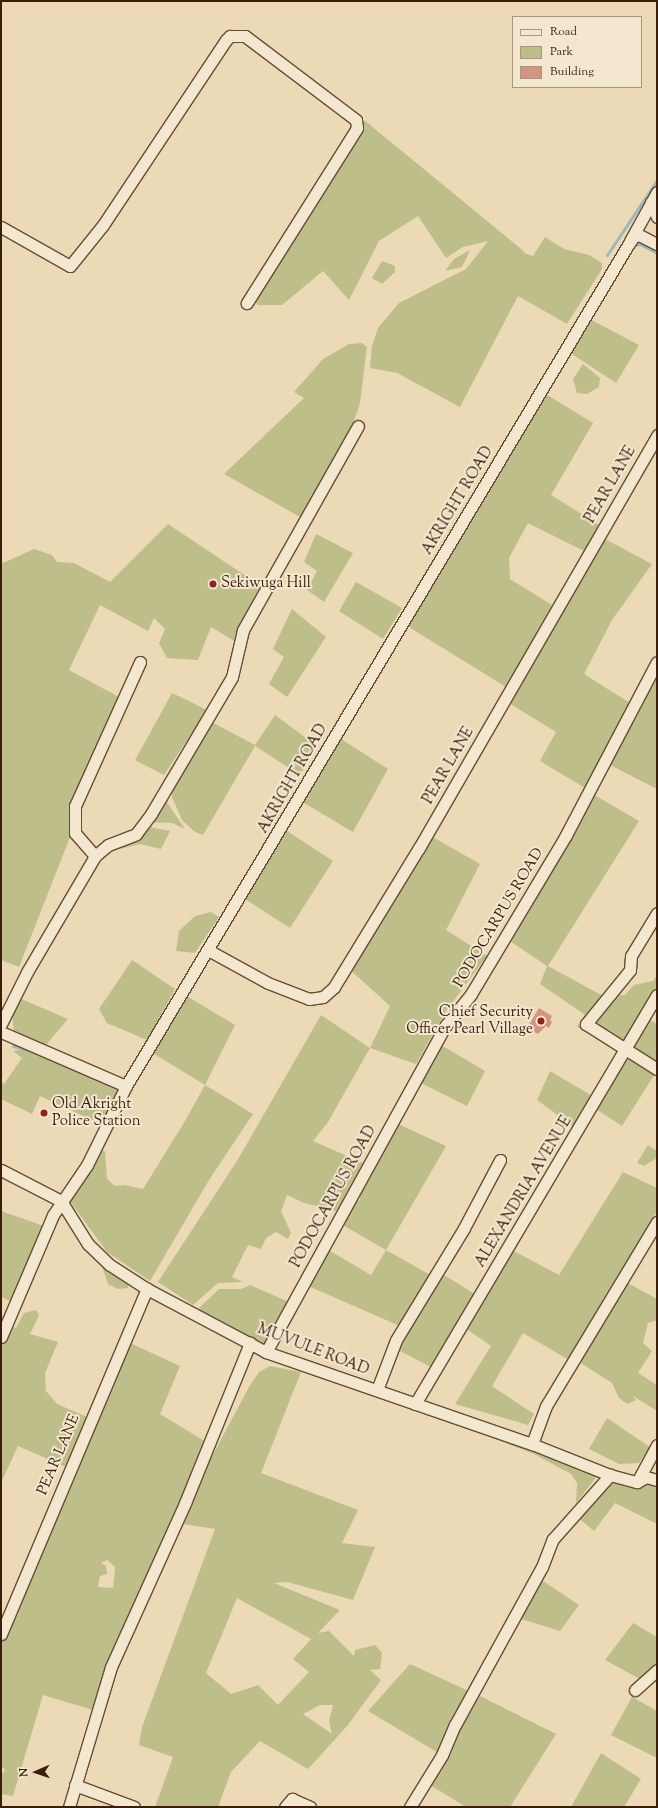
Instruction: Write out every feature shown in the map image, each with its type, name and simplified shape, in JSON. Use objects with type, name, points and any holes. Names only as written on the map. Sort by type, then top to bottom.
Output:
[{"type":"street","points":[[1,228],[70,266],[103,224],[226,40],[230,36],[245,36],[356,120],[357,128],[247,303]]},
{"type":"street","name":"AKRIGHT ROAD","points":[[1,1337],[61,1201],[87,1165],[126,1086],[628,245],[657,192]]},
{"type":"street","points":[[651,202],[657,217]]},
{"type":"street","points":[[641,220],[657,244]]},
{"type":"street","points":[[628,245],[634,236],[639,235],[657,244]]},
{"type":"street","points":[[1,1024],[27,972],[95,856],[104,848],[127,840],[142,828],[232,677],[243,630],[358,426]]},
{"type":"street","name":"PEAR LANE","points":[[208,950],[268,983],[309,999],[323,997],[334,987],[419,848],[657,435]]},
{"type":"street","points":[[95,856],[75,833],[75,806],[140,662]]},
{"type":"street","name":"PODOCARPUS ROAD","points":[[266,1352],[446,1025],[471,994],[566,834],[657,662]]},
{"type":"street","points":[[657,913],[631,956],[630,970],[586,1024],[657,1069]]},
{"type":"street","name":"ALEXANDRIA AVENUE","points":[[415,1404],[657,995]]},
{"type":"street","points":[[1,1032],[126,1086]]},
{"type":"street","points":[[378,1390],[396,1340],[464,1228],[500,1160]]},
{"type":"street","points":[[1,1170],[61,1201]]},
{"type":"street","name":"MUVULE ROAD","points":[[61,1201],[73,1224],[96,1254],[147,1289],[266,1352],[532,1444],[610,1475],[636,1482],[646,1477],[657,1480]]},
{"type":"street","points":[[532,1444],[546,1406],[657,1222]]},
{"type":"street","name":"PEAR LANE","points":[[1,1634],[147,1289]]},
{"type":"street","points":[[69,1807],[111,1667],[185,1503],[250,1343]]},
{"type":"street","points":[[636,1482],[657,1445]]},
{"type":"street","points":[[410,1807],[442,1755],[455,1725],[539,1572],[553,1538],[610,1475]]},
{"type":"street","points":[[635,1690],[657,1670]]},
{"type":"street","points":[[75,1785],[134,1807]]},
{"type":"street","points":[[286,1807],[292,1799],[310,1807]]},
{"type":"green space","points":[[364,120],[526,253],[518,251],[533,256],[545,237],[564,249],[589,255],[602,263],[602,269],[567,324],[518,296],[460,407],[397,373],[370,368],[372,346],[378,328],[399,303],[466,269],[488,241],[463,247],[446,258],[418,216],[379,241],[349,300],[323,271],[282,305],[258,305],[255,302],[258,292],[354,143]]},
{"type":"green space","points":[[470,250],[462,267],[445,271],[454,259]]},
{"type":"green space","points":[[382,261],[395,266],[395,272],[382,284],[372,278]]},
{"type":"green space","points":[[586,317],[639,345],[616,383],[566,350]]},
{"type":"green space","points":[[362,343],[367,347],[360,403],[353,424],[302,518],[224,474],[304,398],[294,392],[323,359],[349,344]]},
{"type":"green space","points":[[583,364],[600,378],[599,387],[587,394],[577,393],[573,379]]},
{"type":"green space","points":[[541,391],[593,423],[551,495],[601,526],[584,551],[528,523],[509,558],[510,579],[552,605],[506,687],[404,624]]},
{"type":"green space","points":[[168,524],[261,586],[236,642],[211,627],[198,660],[167,658],[159,643],[165,629],[154,618],[148,631],[100,605],[69,670],[119,697],[71,806],[72,832],[19,967],[1,960],[1,564],[34,549],[52,555],[57,562],[74,563],[110,582]]},
{"type":"green space","points":[[316,534],[353,553],[324,602],[307,590],[317,571],[304,562]]},
{"type":"green space","points":[[603,538],[652,564],[612,620],[584,674],[630,703],[585,788],[540,761],[556,732],[507,702]]},
{"type":"green space","points":[[356,582],[402,608],[383,639],[339,611]]},
{"type":"green space","points":[[292,609],[326,637],[287,697],[269,684],[284,657],[273,649]]},
{"type":"green space","points":[[657,661],[657,789],[606,763]]},
{"type":"green space","points":[[172,693],[207,710],[164,775],[135,760]]},
{"type":"green space","points":[[275,715],[317,746],[300,775],[255,746],[203,835],[195,832],[182,820],[172,797],[171,777],[208,720],[255,745]]},
{"type":"green space","points":[[335,735],[388,769],[353,832],[299,800]]},
{"type":"green space","points":[[163,788],[168,804],[185,829],[172,823],[147,822]]},
{"type":"green space","points":[[591,793],[639,821],[548,966],[603,996],[625,995],[634,985],[653,981],[657,975],[657,990],[621,1051],[577,1027],[585,1015],[540,984],[547,966],[507,939]]},
{"type":"green space","points":[[149,827],[170,831],[161,849],[140,844],[120,849],[112,845]]},
{"type":"green space","points":[[284,829],[333,861],[290,928],[242,897]]},
{"type":"green space","points":[[429,835],[480,864],[446,930],[487,956],[446,1011],[416,1064],[370,1048],[390,1006],[347,967]]},
{"type":"green space","points":[[211,912],[219,917],[195,953],[176,951],[179,931],[195,916]]},
{"type":"green space","points":[[132,960],[175,989],[147,1040],[107,1023],[99,1009]]},
{"type":"green space","points":[[185,995],[235,1025],[205,1085],[151,1052]]},
{"type":"green space","points":[[19,998],[68,1019],[46,1045],[14,1033],[12,1014]]},
{"type":"green space","points":[[321,1015],[370,1048],[328,1122],[313,1141],[363,1163],[336,1211],[304,1203],[287,1195],[281,1211],[291,1233],[288,1239],[276,1232],[266,1238],[261,1249],[248,1245],[232,1277],[243,1282],[218,1283],[193,1305],[158,1282],[237,1161]]},
{"type":"green space","points":[[649,1019],[657,1024],[657,1066],[632,1047]]},
{"type":"green space","points":[[436,1042],[485,1071],[467,1106],[415,1080]]},
{"type":"green space","points":[[31,1048],[119,1088],[103,1125],[40,1096],[32,1114],[1,1099],[1,1083],[4,1084],[22,1058],[13,1051]]},
{"type":"green space","points":[[631,1059],[656,1072],[622,1126],[596,1109],[626,1060]]},
{"type":"green space","points":[[550,1071],[594,1097],[575,1128],[537,1100]]},
{"type":"green space","points":[[205,1085],[253,1114],[209,1180],[150,1281],[107,1252],[69,1200],[100,1148],[105,1152],[107,1179],[115,1186],[125,1185],[143,1189],[185,1121]]},
{"type":"green space","points":[[394,1122],[446,1146],[386,1250],[339,1223],[354,1198],[360,1201],[359,1189]]},
{"type":"green space","points":[[648,1145],[657,1151],[657,1158],[644,1166],[637,1163]]},
{"type":"green space","points":[[623,1172],[657,1188],[657,1212],[569,1360],[523,1333],[492,1386],[534,1414],[528,1425],[455,1404],[491,1346],[464,1327],[510,1249],[559,1275]]},
{"type":"green space","points":[[1,1211],[44,1226],[14,1303],[1,1297]]},
{"type":"green space","points":[[325,1248],[371,1275],[386,1250],[432,1276],[402,1327],[306,1285]]},
{"type":"green space","points":[[101,1263],[129,1281],[128,1288],[118,1289],[108,1284]]},
{"type":"green space","points":[[439,1272],[475,1294],[431,1367],[396,1349]]},
{"type":"green space","points":[[624,1281],[657,1299],[657,1320],[648,1323],[643,1343],[652,1351],[638,1373],[657,1385],[657,1411],[633,1396],[636,1400],[627,1404],[619,1398],[612,1383],[576,1360]]},
{"type":"green space","points":[[250,1285],[289,1302],[263,1350],[200,1312],[199,1308],[219,1289],[241,1289]]},
{"type":"green space","points":[[36,1310],[39,1315],[30,1334],[58,1342],[45,1373],[46,1391],[57,1404],[87,1417],[66,1467],[18,1446],[1,1483],[1,1343],[10,1325],[16,1328],[24,1313]]},
{"type":"green space","points":[[130,1343],[180,1366],[160,1414],[208,1443],[93,1710],[43,1695],[13,1796],[1,1794],[1,1776],[5,1770],[1,1765],[1,1644]],"holes":[[[107,1560],[115,1567],[113,1588],[98,1587],[100,1576],[107,1574],[106,1566],[101,1563]]]},
{"type":"green space","points":[[270,1366],[301,1372],[261,1473],[358,1510],[342,1543],[375,1547],[353,1600],[287,1582],[274,1583],[340,1610],[318,1633],[329,1631],[354,1656],[355,1650],[375,1645],[382,1653],[380,1669],[370,1670],[381,1680],[348,1725],[308,1769],[260,1741],[231,1772],[218,1807],[155,1807],[173,1757],[139,1745],[142,1727],[215,1529],[183,1524],[209,1462],[249,1387],[259,1372]],"holes":[[[237,1598],[311,1639],[293,1659],[309,1672],[278,1705],[258,1685],[231,1694],[206,1673]],[[320,1705],[333,1705],[329,1721],[332,1734],[303,1714]]]},
{"type":"green space","points":[[607,1418],[650,1447],[639,1463],[619,1464],[589,1449]]},
{"type":"green space","points":[[467,1428],[540,1443],[601,1471],[576,1503],[577,1483],[571,1474],[534,1454]]},
{"type":"green space","points":[[620,1475],[634,1475],[657,1483],[657,1524],[615,1503],[594,1531],[576,1516],[602,1480]]},
{"type":"green space","points":[[540,1579],[579,1605],[560,1631],[518,1618]]},
{"type":"green space","points":[[633,1623],[657,1637],[657,1666],[640,1679],[605,1660]]},
{"type":"green space","points":[[410,1664],[473,1693],[440,1754],[368,1711]]},
{"type":"green space","points":[[480,1696],[556,1734],[510,1807],[466,1807],[430,1785],[460,1725]]},
{"type":"green space","points":[[632,1697],[657,1711],[657,1758],[611,1735]]},
{"type":"green space","points":[[601,1753],[641,1779],[624,1807],[571,1807]]},
{"type":"building","name":"Chief Security Officer Pearl Village","points":[[539,1008],[552,1016],[550,1020],[552,1022],[549,1028],[546,1026],[538,1034],[527,1028]]},
{"type":"waterway","points":[[607,255],[657,180]]},
{"type":"waterway","points":[[633,245],[640,244],[657,253]]},
{"type":"waterway","points":[[13,1046],[32,1051]]},
{"type":"place","name":"Sekiwuga Hill","points":[[213,584]]},
{"type":"place","name":"Chief Security Officer Pearl Village","points":[[541,1021]]},
{"type":"place","name":"Old Akright Police Station","points":[[44,1113]]}]
